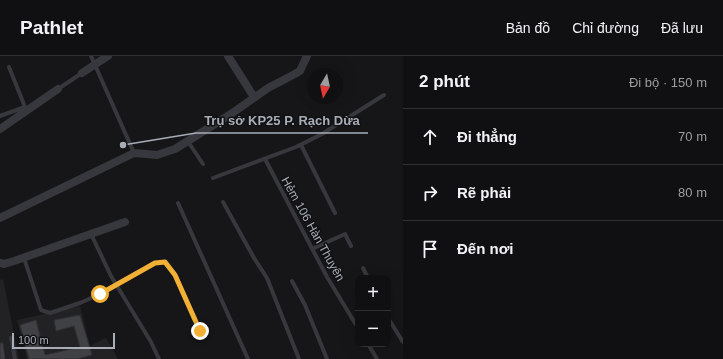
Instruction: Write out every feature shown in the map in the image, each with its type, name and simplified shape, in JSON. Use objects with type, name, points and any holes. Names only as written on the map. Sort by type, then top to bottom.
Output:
[{"type":"street","points":[[82,73],[108,56]]},
{"type":"street","points":[[228,56],[254,97]]},
{"type":"street","points":[[0,218],[134,153],[157,155],[174,149],[231,114],[254,97],[300,71],[305,57]]},
{"type":"street","points":[[0,129],[58,89]]},
{"type":"street","points":[[0,262],[4,264],[24,258],[125,222]]},
{"type":"lane","points":[[91,56],[134,153]]},
{"type":"lane","points":[[0,116],[25,107],[9,67]]},
{"type":"lane","points":[[58,89],[82,73]]},
{"type":"lane","points":[[213,178],[301,145],[384,95]]},
{"type":"lane","points":[[187,140],[203,164]]},
{"type":"lane","points":[[301,145],[335,213]]},
{"type":"lane","name":"Hẻm 106 Hàn Thuyên","points":[[265,159],[312,249],[355,323]]},
{"type":"lane","points":[[223,202],[254,258],[267,278],[299,359]]},
{"type":"lane","points":[[178,203],[248,359]]},
{"type":"lane","points":[[91,234],[105,264],[118,284],[159,359]]},
{"type":"lane","points":[[312,249],[345,234],[351,246]]},
{"type":"lane","points":[[24,258],[41,310],[50,313],[80,303],[155,263],[165,262],[175,275],[200,331]]},
{"type":"lane","points":[[363,268],[366,275]]},
{"type":"lane","points":[[292,281],[308,311],[327,359]]},
{"type":"lane","points":[[391,323],[403,342]]},
{"type":"lane","points":[[12,338],[15,359]]},
{"type":"lane","points":[[370,347],[377,359]]},
{"type":"shaded area","points":[[3,279],[19,359],[0,359],[0,280]]},
{"type":"shaded area","points":[[80,306],[90,346],[106,338],[118,359],[27,359],[17,320]]},
{"type":"building","points":[[80,315],[92,355],[77,359],[29,359],[20,325],[36,320],[45,355],[80,347],[74,326],[56,331],[54,320]]},
{"type":"building","points":[[0,343],[3,343],[5,359],[0,359]]},
{"type":"place","name":"Trụ sở KP25 P. Rạch Dừa","points":[[123,145]]},
{"type":"route","points":[[100,294],[155,263],[162,261],[165,262],[175,275],[200,331]]}]
